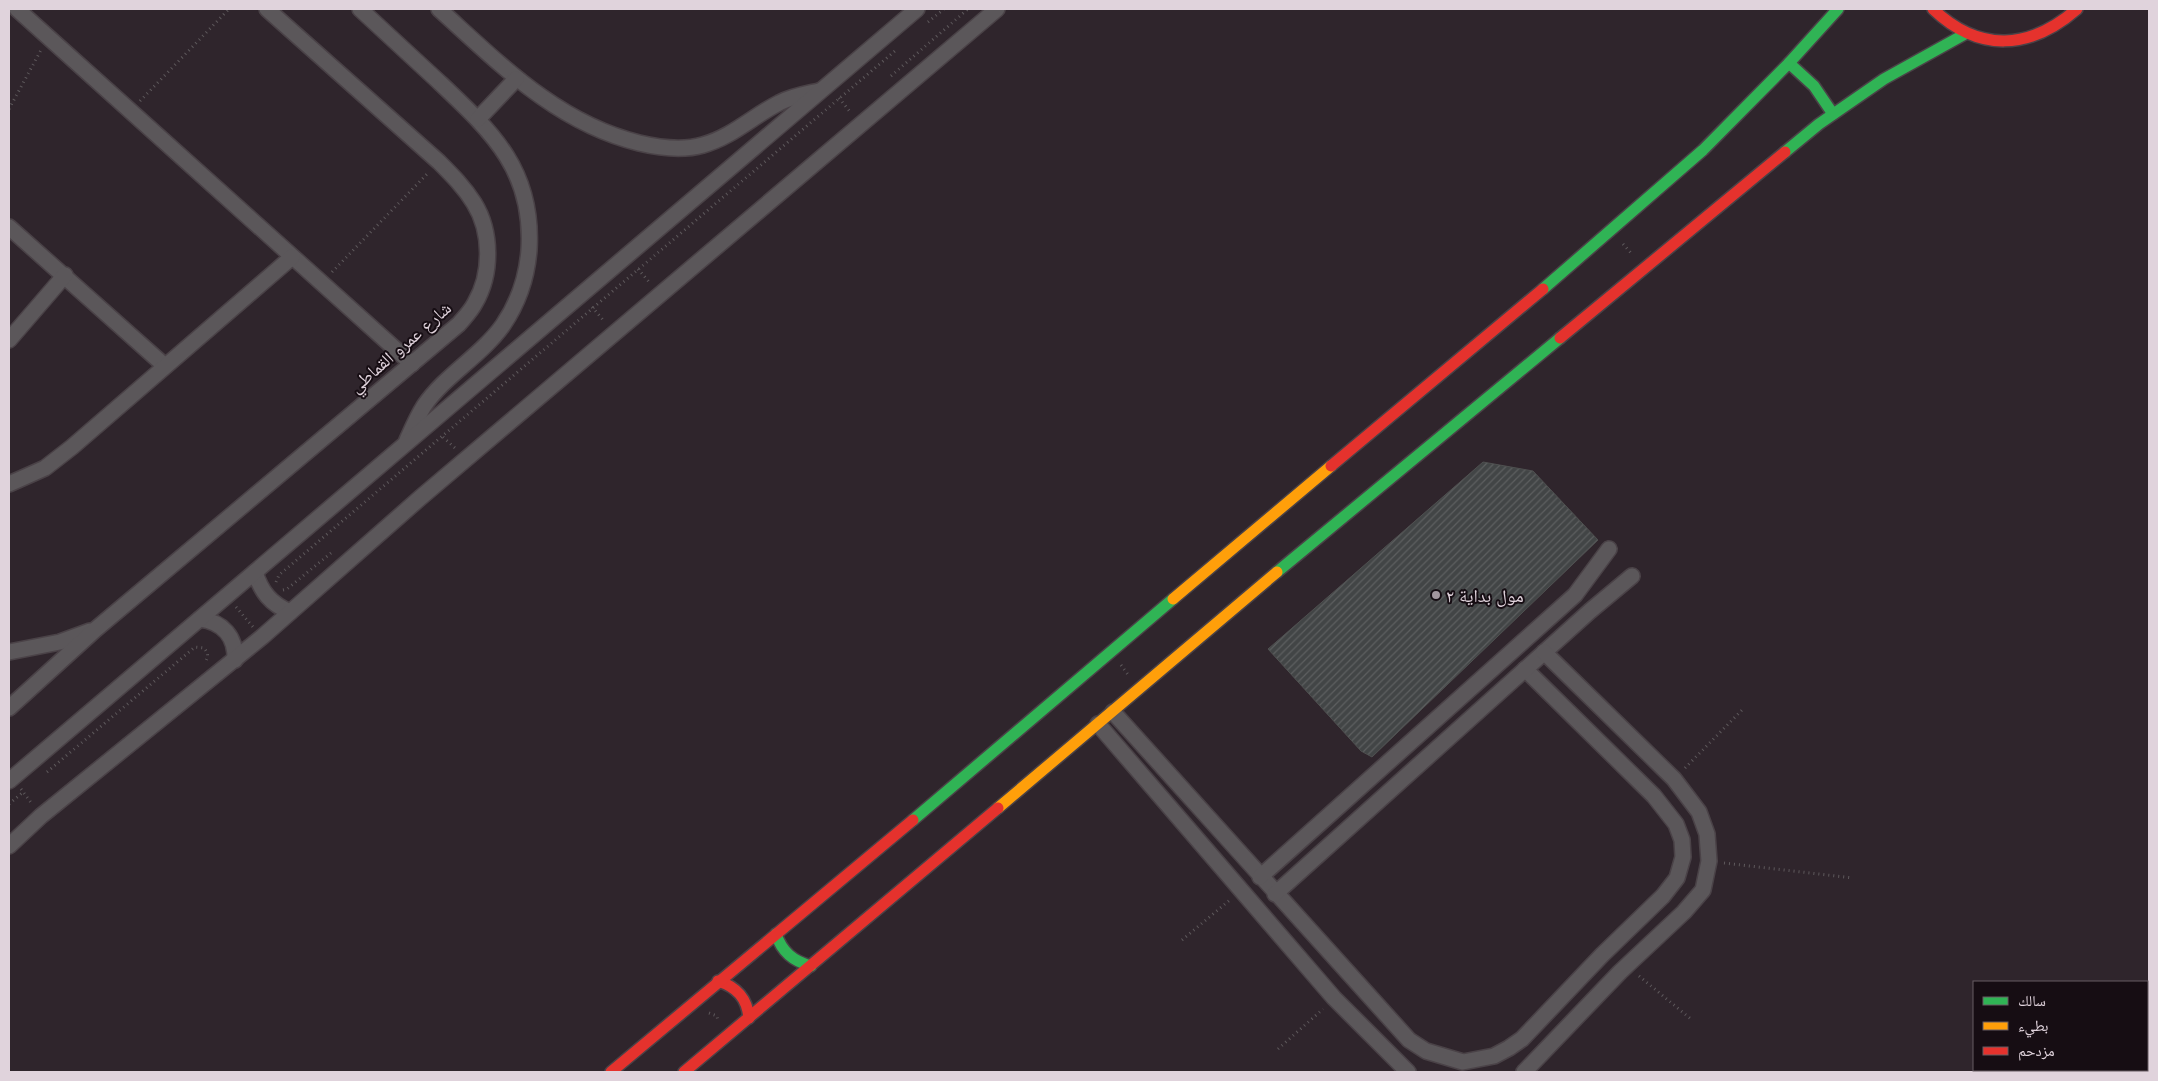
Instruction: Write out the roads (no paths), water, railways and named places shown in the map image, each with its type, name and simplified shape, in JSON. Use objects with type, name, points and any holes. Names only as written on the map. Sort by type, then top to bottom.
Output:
[{"type":"street","points":[[17,9],[412,364]]},
{"type":"street","name":"شارع عمرو القماطي","points":[[9,708],[96,629],[458,324],[475,304],[485,280],[488,254],[484,229],[475,205],[460,183],[439,162],[267,9]]},
{"type":"street","points":[[360,9],[478,119],[497,140],[511,162],[521,185],[530,235],[528,261],[513,309],[502,326],[424,406],[405,444]]},
{"type":"street","points":[[440,9],[516,79],[554,107],[591,127],[631,141],[672,149],[688,148],[719,140],[780,102],[825,87]]},
{"type":"street","points":[[11,780],[917,9]]},
{"type":"street","points":[[9,846],[41,816],[262,637],[460,454],[660,295],[997,9]]},
{"type":"street","points":[[611,1072],[1612,231],[1703,150],[1789,63],[1838,9]]},
{"type":"street","points":[[1933,9],[1940,17],[1965,34],[1989,41],[2014,42],[2041,35],[2066,21],[2077,9]]},
{"type":"street","points":[[684,1072],[1394,474],[1833,114],[1911,63],[1965,34]]},
{"type":"street","points":[[1789,63],[1814,86],[1833,114]]},
{"type":"street","points":[[478,119],[516,79]]},
{"type":"street","points":[[9,227],[165,366]]},
{"type":"street","points":[[9,484],[45,468],[66,453],[292,257]]},
{"type":"street","points":[[9,340],[65,276]]},
{"type":"street","points":[[1260,877],[1575,595],[1609,548]]},
{"type":"street","points":[[255,572],[261,590],[273,604],[290,612]]},
{"type":"street","points":[[1275,894],[1573,626],[1632,576]]},
{"type":"street","points":[[1559,609],[1573,626]]},
{"type":"street","points":[[200,618],[217,623],[224,628],[233,642],[235,660]]},
{"type":"street","name":"شارع عمرو القماطي","points":[[9,652],[60,642],[96,629]]},
{"type":"street","points":[[1524,1072],[1623,969],[1684,912],[1703,890],[1709,861],[1707,834],[1699,812],[1674,779],[1544,652]]},
{"type":"street","points":[[1113,712],[1408,1040],[1426,1051],[1463,1062],[1494,1056],[1522,1039],[1602,955],[1663,896],[1677,878],[1683,857],[1682,840],[1676,824],[1654,796],[1525,669]]},
{"type":"street","points":[[1098,724],[1334,998],[1408,1072]]},
{"type":"street","points":[[1164,800],[1179,785]]},
{"type":"street","points":[[776,934],[784,952],[801,964],[811,966]]},
{"type":"street","points":[[1602,955],[1623,969]]},
{"type":"street","points":[[718,981],[735,987],[741,994],[746,1001],[749,1018]]},
{"type":"place","name":"مول بداية ۲","points":[[1436,595]]}]
